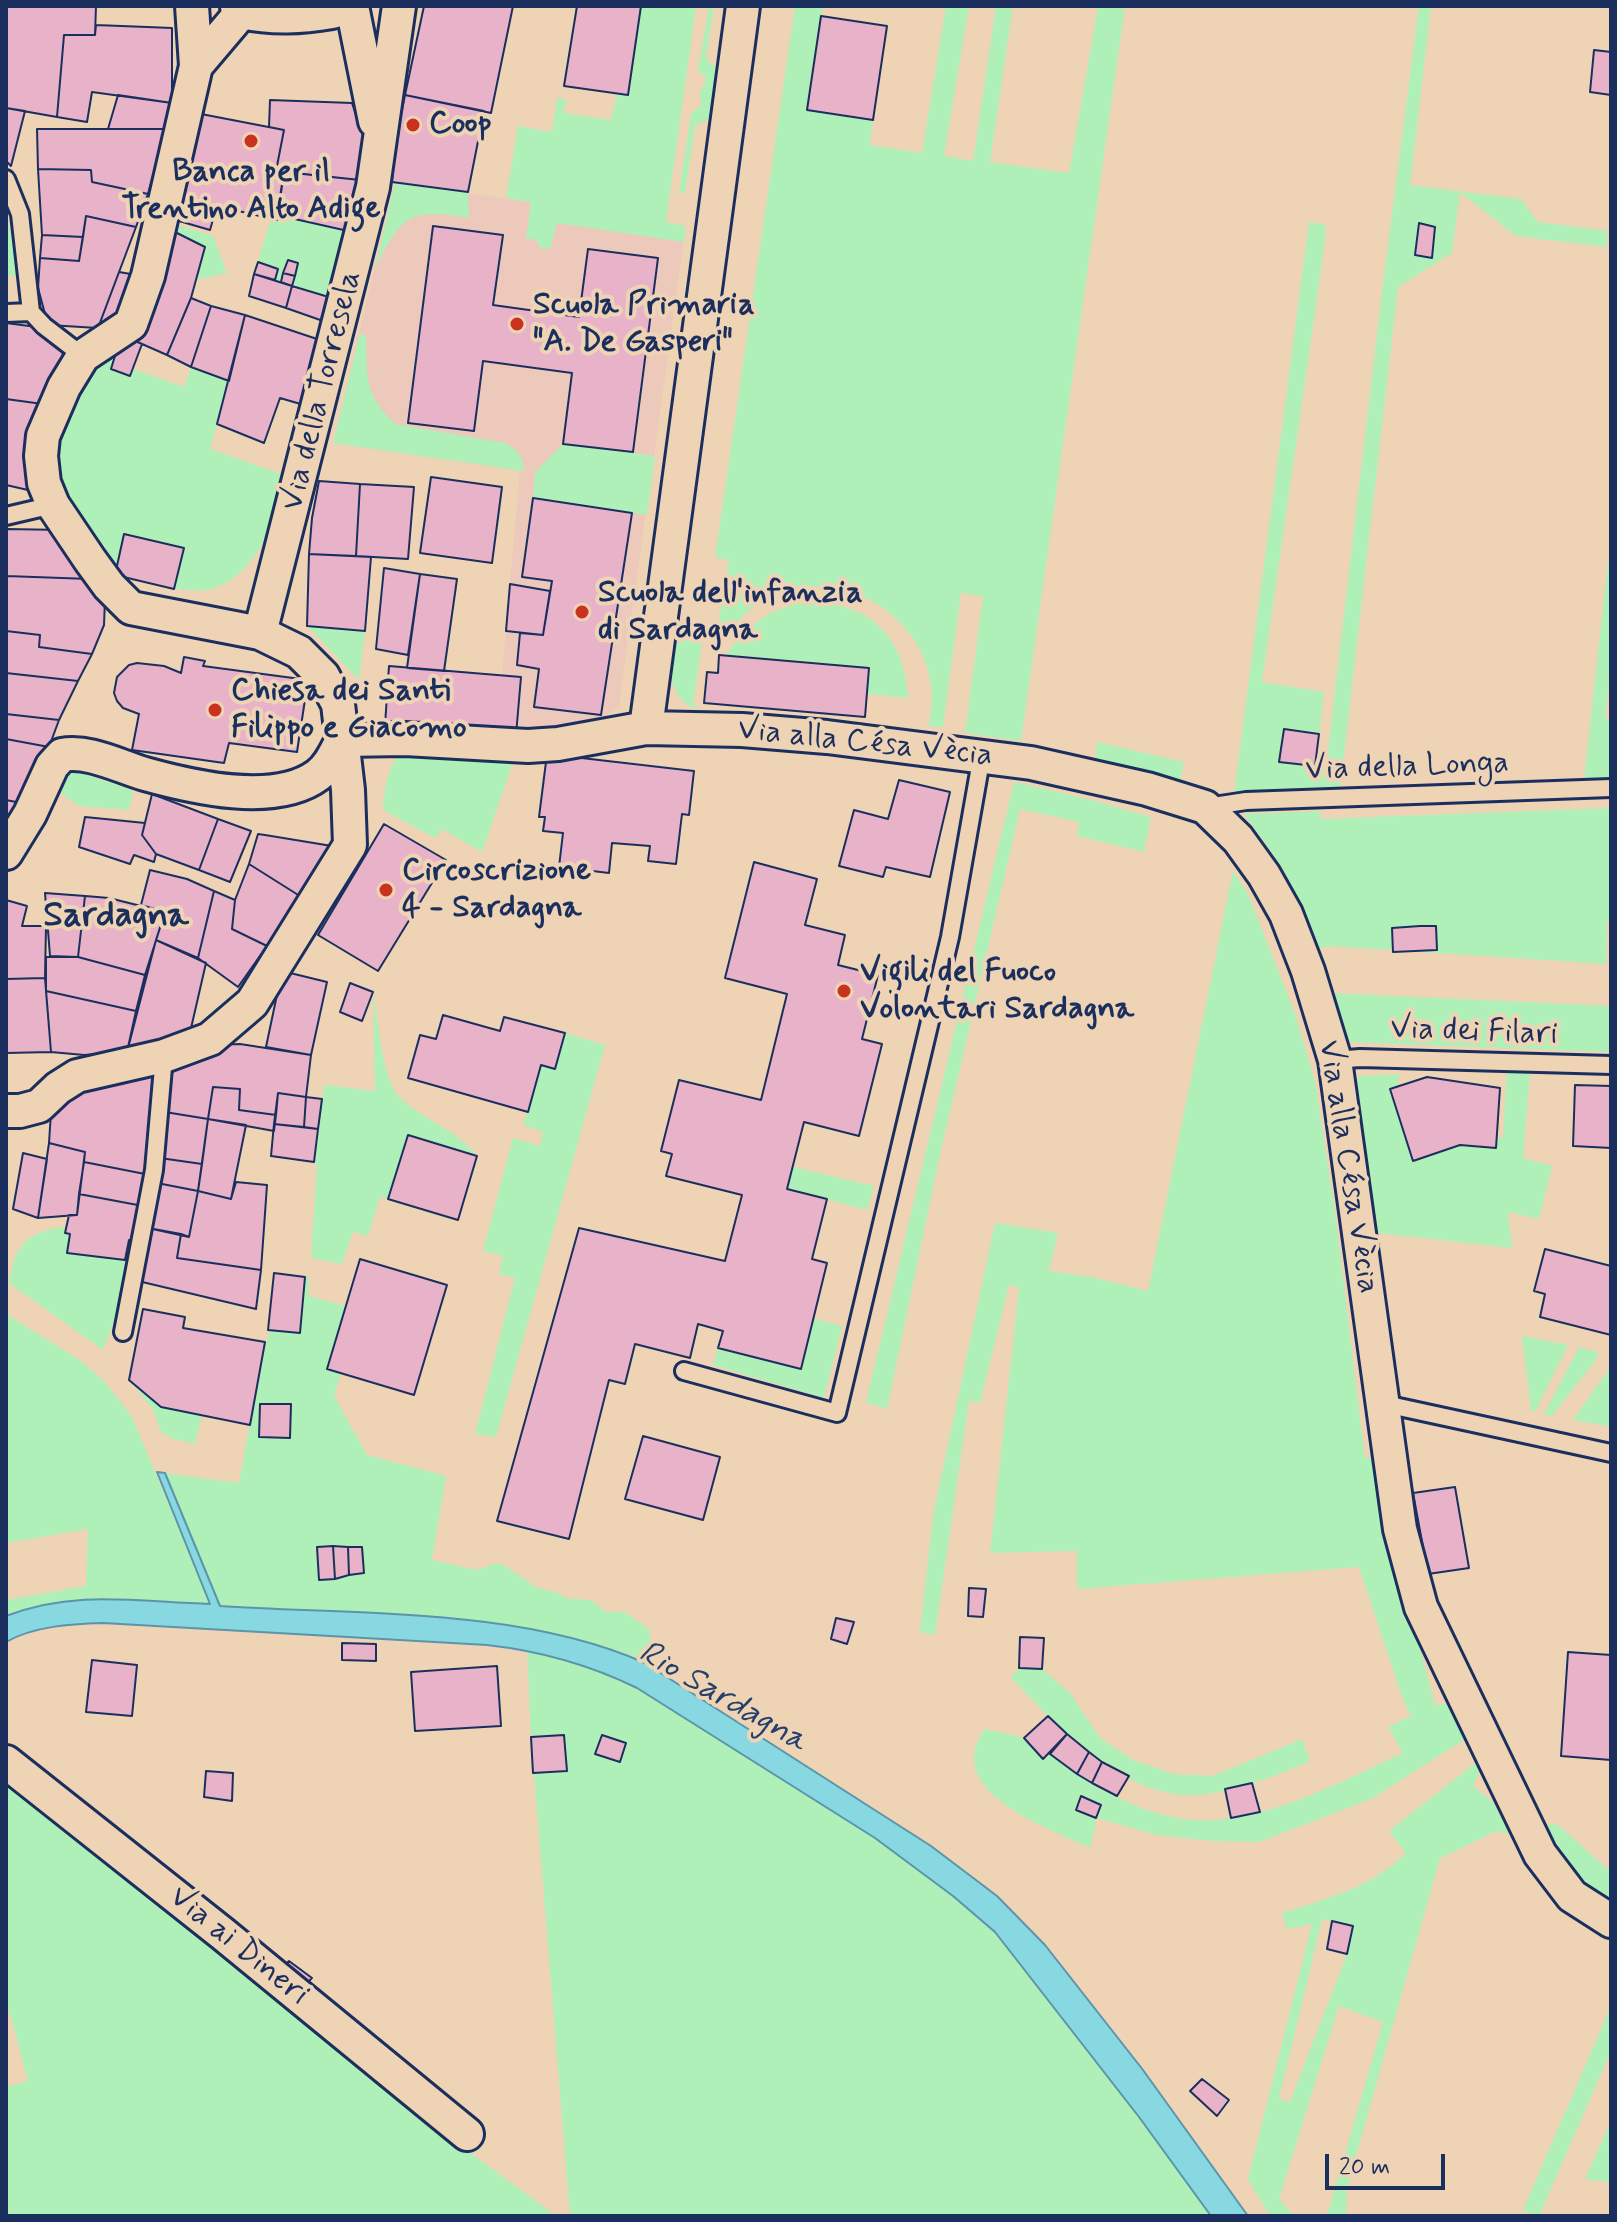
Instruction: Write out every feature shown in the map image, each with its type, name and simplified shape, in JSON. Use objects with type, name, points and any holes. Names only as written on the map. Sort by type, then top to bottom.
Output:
[{"type":"street","points":[[6,1111],[39,1106],[77,1076],[164,1056],[210,1039],[252,1003],[350,845],[338,704],[323,676],[299,652],[260,633],[131,608],[109,586],[53,505],[44,483],[41,456],[43,436],[59,397],[83,356],[131,324],[148,276],[196,66],[192,6]]},
{"type":"street","points":[[196,66],[245,6],[296,12],[331,6]]},
{"type":"street","name":"Via della Torresela","points":[[352,6],[381,148]]},
{"type":"street","name":"Via della Torresela","points":[[260,633],[330,363],[381,148],[399,6]]},
{"type":"street","points":[[646,728],[743,6]]},
{"type":"street","name":"Via alla Césa Vècia","points":[[342,740],[405,739],[528,746],[558,744],[646,728],[742,730],[982,755],[1147,789],[1205,807],[1238,839],[1264,875],[1286,914],[1308,971],[1335,1060],[1400,1529],[1421,1607],[1540,1854],[1572,1896],[1611,1921]]},
{"type":"street","points":[[6,853],[30,814],[56,760],[62,755],[76,754],[146,774],[231,791],[264,792],[288,789],[319,774],[342,740]]},
{"type":"street","name":"Via ai Dineri","points":[[6,1762],[467,2134]]},
{"type":"lane","points":[[6,179],[20,214],[31,312],[83,356]]},
{"type":"lane","points":[[6,313],[31,312]]},
{"type":"lane","points":[[6,516],[53,505]]},
{"type":"lane","points":[[684,1371],[837,1413],[950,937],[982,755]]},
{"type":"lane","name":"Via della Longa","points":[[1205,807],[1246,801],[1611,788]]},
{"type":"lane","points":[[123,1332],[154,1170],[164,1056]]},
{"type":"lane","name":"Via dei Filari","points":[[1335,1060],[1360,1058],[1611,1065]]},
{"type":"lane","points":[[1385,1404],[1611,1453]]},
{"type":"shaded area","name":"Scuola Primaria \"A. De Gasperi\"","points":[[395,182],[686,226],[619,705],[594,726],[517,726],[521,677],[502,675],[520,471],[333,443]]},
{"type":"green space","points":[[641,6],[696,6],[666,222],[686,226],[684,242],[557,223],[551,247],[540,248],[536,240],[526,238],[531,202],[506,198],[518,126],[552,132],[557,98],[566,99],[564,113],[611,120],[617,94],[628,95]]},
{"type":"green space","points":[[709,6],[714,6],[706,58],[718,70],[710,118],[695,126],[685,193],[679,193],[691,113],[701,106],[700,89],[706,78],[698,71]]},
{"type":"green space","points":[[795,6],[823,6],[807,110],[873,120],[870,145],[922,153],[946,6],[969,6],[944,156],[973,161],[996,6],[1013,6],[990,162],[1069,173],[1098,6],[1125,6],[1021,741],[965,733],[983,596],[961,593],[943,727],[929,726],[932,695],[927,667],[916,642],[898,621],[877,604],[852,592],[826,587],[798,588],[771,596],[739,620],[714,651],[729,560],[715,557]]},
{"type":"green space","points":[[1419,6],[1431,6],[1410,185],[1521,199],[1538,222],[1608,231],[1606,247],[1516,236],[1460,192],[1452,253],[1398,287],[1340,791],[1234,793],[1309,222],[1326,225],[1262,682],[1324,692],[1316,766],[1326,767]]},
{"type":"green space","points":[[395,182],[468,192],[469,218],[433,214],[409,220],[392,237],[375,269]]},
{"type":"green space","points":[[6,215],[19,275],[6,277]]},
{"type":"green space","points":[[277,215],[348,231],[332,298],[254,274],[271,219]]},
{"type":"green space","points":[[171,223],[213,236],[227,273],[196,280],[204,247],[169,229]]},
{"type":"green space","points":[[360,333],[366,336],[367,374],[372,394],[395,424],[505,443],[519,454],[524,471],[333,443]]},
{"type":"green space","points":[[118,346],[111,369],[130,376],[133,369],[184,387],[191,367],[229,381],[210,449],[287,476],[271,524],[256,554],[246,567],[218,587],[202,591],[174,589],[183,548],[124,534],[115,575],[61,492],[54,447],[81,383],[91,368]]},
{"type":"green space","points":[[563,444],[655,456],[647,515],[533,498],[535,472]]},
{"type":"green space","points":[[1611,534],[1611,662],[1605,718],[1611,719],[1611,779],[1584,780]]},
{"type":"green space","points":[[809,601],[850,609],[881,627],[900,657],[908,698],[867,694],[868,668],[726,655],[743,634],[761,619]]},
{"type":"green space","points":[[307,626],[365,631],[359,680]]},
{"type":"green space","points":[[685,640],[702,643],[693,703],[698,710],[689,706],[676,692],[671,674],[672,645]]},
{"type":"green space","points":[[1097,742],[1184,762],[1180,784],[1095,761]]},
{"type":"green space","points":[[403,751],[505,756],[512,765],[482,852],[442,829],[435,838],[383,810],[388,778]]},
{"type":"green space","points":[[71,770],[131,789],[133,796],[128,810],[79,806],[56,790],[62,773]]},
{"type":"green space","points":[[1014,782],[1151,817],[1144,852],[1077,836],[1079,822],[1020,809],[939,1159],[887,1409],[866,1402]]},
{"type":"green space","points":[[1611,808],[1611,920],[1607,920],[1606,964],[1329,946],[1316,949],[1277,860],[1244,814],[1320,811],[1321,819]]},
{"type":"green space","points":[[1233,871],[1248,894],[1295,1014],[1315,1081],[1335,1213],[1365,1458],[1377,1457],[1391,1538],[1435,1705],[1449,1703],[1467,1738],[1371,1799],[1259,1842],[1156,1835],[1097,1818],[1090,1848],[1027,1818],[987,1789],[976,1771],[975,1751],[985,1729],[1024,1738],[1043,1759],[1050,1754],[1082,1777],[1136,1806],[1174,1817],[1220,1820],[1247,1816],[1301,1799],[1403,1753],[1388,1727],[1411,1716],[1359,1567],[1077,1589],[1077,1551],[990,1553],[1019,1288],[1009,1285],[980,1403],[969,1401],[935,1635],[920,1632],[933,1515],[995,1223],[1058,1233],[1049,1271],[1091,1277],[1148,1291]]},
{"type":"green space","points":[[373,992],[385,1065],[395,1091],[411,1107],[460,1139],[477,1156],[408,1135],[388,1199],[380,1197],[368,1236],[353,1232],[342,1264],[311,1258],[317,1167],[314,1162],[324,1085],[375,1091]]},
{"type":"green space","points":[[1331,993],[1611,1006],[1611,1052],[1345,1042]]},
{"type":"green space","points":[[565,1033],[605,1045],[496,1437],[475,1434],[515,1278],[499,1274],[503,1256],[483,1251],[513,1138],[540,1146],[543,1132],[523,1125],[541,1065]]},
{"type":"green space","points":[[1507,1070],[1530,1070],[1523,1158],[1552,1166],[1539,1219],[1508,1212],[1512,1248],[1378,1233],[1355,1080],[1360,1076],[1401,1074],[1398,1086],[1390,1089],[1413,1161],[1460,1145],[1496,1148],[1497,1138],[1503,1138]]},
{"type":"green space","points":[[793,1167],[874,1186],[867,1210],[787,1189]]},
{"type":"green space","points":[[67,1226],[70,1234],[125,1260],[122,1301],[103,1350],[9,1283],[15,1257],[26,1241],[42,1232]]},
{"type":"green space","points":[[305,1277],[309,1278],[309,1296],[346,1306],[341,1373],[334,1396],[367,1455],[446,1476],[432,1560],[478,1570],[496,1563],[504,1565],[537,1588],[559,1593],[565,1598],[591,1600],[606,1612],[624,1612],[649,1629],[652,1648],[648,1654],[633,1658],[531,1629],[449,1619],[220,1606],[165,1473],[239,1483],[268,1330],[300,1333]]},
{"type":"green space","points":[[6,1314],[81,1361],[104,1381],[131,1415],[211,1604],[133,1599],[82,1600],[31,1608],[6,1616],[6,1600],[86,1586],[88,1529],[6,1543]]},
{"type":"green space","points":[[813,1318],[842,1326],[824,1398],[713,1365],[718,1348]]},
{"type":"green space","points":[[1522,1336],[1568,1345],[1535,1412],[1531,1411]]},
{"type":"green space","points":[[1579,1347],[1598,1352],[1596,1360],[1552,1416],[1544,1414]]},
{"type":"green space","points":[[1611,1366],[1611,1427],[1573,1420]]},
{"type":"green space","points":[[129,1380],[161,1407],[202,1415],[195,1444],[173,1439],[161,1432],[154,1411]]},
{"type":"green space","points":[[527,1650],[575,1662],[637,1688],[875,1838],[953,1896],[995,1932],[1139,2117],[1211,2216],[570,2216],[531,1737]]},
{"type":"green space","points":[[1019,1668],[1042,1669],[1071,1694],[1099,1737],[1133,1760],[1174,1774],[1213,1776],[1302,1739],[1310,1761],[1229,1790],[1180,1795],[1155,1790],[1109,1767],[1066,1733],[1011,1678]]},
{"type":"green space","points":[[1478,1761],[1481,1768],[1473,1786],[1493,1802],[1510,1834],[1497,1831],[1440,1858],[1347,2188],[1346,2216],[1327,2216],[1383,2022],[1339,2006],[1279,2199],[1292,2214],[1298,2216],[1270,2216],[1248,2179],[1312,1924],[1287,1929],[1282,1913],[1348,1890],[1393,1865],[1406,1853],[1389,1831]],"holes":[[[1322,1919],[1352,1926],[1347,1954],[1290,2102],[1279,2099]]]},
{"type":"green space","points":[[6,1779],[460,2145],[556,2216],[6,2216],[6,2087],[28,2081],[6,1999]]},
{"type":"green space","points":[[1557,1824],[1611,1872],[1611,1908],[1579,1883],[1540,1832],[1546,1825]]},
{"type":"green space","points":[[1611,2006],[1611,2051],[1539,2216],[1523,2210]]},
{"type":"green space","points":[[1611,2121],[1611,2182],[1585,2179]]},
{"type":"water","points":[[157,1472],[165,1473],[220,1606],[436,1617],[545,1632],[596,1645],[645,1663],[931,1846],[997,1896],[1045,1945],[1143,2070],[1248,2216],[1211,2216],[1139,2117],[995,1932],[953,1896],[875,1838],[637,1688],[564,1660],[487,1645],[103,1623],[41,1629],[6,1642],[6,1616],[57,1602],[107,1599],[210,1604]]},
{"type":"building","points":[[6,6],[96,6],[95,35],[64,35],[57,117],[6,108]]},
{"type":"building","points":[[424,6],[513,6],[491,113],[405,95]]},
{"type":"building","points":[[577,6],[641,6],[628,95],[564,86]]},
{"type":"building","points":[[821,16],[887,26],[873,120],[807,110]]},
{"type":"building","points":[[96,25],[172,28],[172,103],[92,92],[87,122],[57,117],[64,35],[95,35]]},
{"type":"building","points":[[1594,50],[1611,52],[1611,95],[1590,92]]},
{"type":"building","points":[[118,95],[172,103],[166,129],[108,129]]},
{"type":"building","points":[[405,95],[484,111],[468,192],[392,182]]},
{"type":"building","points":[[270,100],[352,103],[364,139],[360,180],[276,171],[284,130],[269,127]]},
{"type":"building","points":[[6,108],[25,111],[11,166],[6,161]]},
{"type":"building","points":[[196,113],[284,130],[276,171],[284,172],[277,220],[217,206],[210,230],[172,219]]},
{"type":"building","points":[[37,129],[166,129],[148,194],[92,182],[91,170],[38,169]]},
{"type":"building","points":[[38,169],[91,170],[92,182],[148,194],[136,227],[86,216],[83,237],[42,235]]},
{"type":"building","points":[[284,172],[360,180],[348,231],[277,215]]},
{"type":"building","points":[[86,216],[136,227],[98,328],[48,325],[38,288],[40,258],[79,261]]},
{"type":"building","points":[[1419,223],[1435,227],[1432,258],[1415,255]]},
{"type":"building","points":[[433,226],[503,235],[493,305],[579,317],[588,249],[658,258],[633,452],[563,444],[572,373],[483,361],[474,431],[408,423]]},
{"type":"building","points":[[169,229],[205,247],[191,298],[167,355],[133,340]]},
{"type":"building","points":[[42,235],[83,237],[79,261],[40,258]]},
{"type":"building","points":[[288,260],[298,263],[295,276],[283,273]]},
{"type":"building","points":[[258,262],[278,269],[275,280],[254,274]]},
{"type":"building","points":[[119,272],[142,276],[125,323],[98,328]]},
{"type":"building","points":[[283,273],[295,276],[292,286],[281,282]]},
{"type":"building","points":[[254,274],[292,286],[286,308],[249,296]]},
{"type":"building","points":[[292,286],[332,298],[326,322],[286,308]]},
{"type":"building","points":[[191,298],[211,306],[191,367],[167,355]]},
{"type":"building","points":[[211,306],[245,315],[229,381],[191,367]]},
{"type":"building","points":[[245,315],[320,340],[304,405],[280,398],[264,443],[217,424]]},
{"type":"building","points":[[6,323],[37,327],[62,348],[64,365],[50,405],[6,399]]},
{"type":"building","points":[[133,340],[142,344],[130,376],[111,369],[118,346]]},
{"type":"building","points":[[6,399],[50,405],[28,468],[28,490],[6,485]]},
{"type":"building","points":[[431,477],[502,487],[492,563],[420,553]]},
{"type":"building","points":[[319,481],[360,484],[356,556],[309,554]]},
{"type":"building","points":[[360,484],[414,487],[408,559],[356,556]]},
{"type":"building","name":"Scuola dell'infanzia di Sardagna","points":[[533,498],[632,513],[601,715],[534,707],[539,669],[517,665],[520,633],[543,635],[552,581],[522,577]]},
{"type":"building","points":[[6,529],[64,530],[90,579],[6,576]]},
{"type":"building","points":[[124,534],[184,548],[174,589],[115,575]]},
{"type":"building","points":[[309,554],[371,557],[365,631],[307,626]]},
{"type":"building","points":[[384,568],[420,574],[408,655],[376,649]]},
{"type":"building","points":[[420,574],[457,579],[444,671],[407,668]]},
{"type":"building","points":[[6,576],[90,579],[105,599],[104,625],[92,654],[39,647],[40,635],[6,631]]},
{"type":"building","points":[[510,584],[550,591],[543,635],[506,631]]},
{"type":"building","points":[[6,631],[40,635],[39,647],[92,654],[78,681],[6,673]]},
{"type":"building","points":[[719,655],[869,668],[865,717],[704,703],[707,672],[718,673]]},
{"type":"building","name":"Chiesa dei Santi Filippo e Giacomo","points":[[184,657],[205,661],[203,666],[308,680],[297,752],[229,743],[224,763],[132,750],[139,714],[123,708],[117,701],[114,693],[117,677],[129,665],[137,663],[164,666],[181,673]]},
{"type":"building","points":[[389,666],[521,677],[516,735],[385,725]]},
{"type":"building","points":[[6,673],[78,681],[59,720],[6,714]]},
{"type":"building","points":[[6,714],[59,720],[49,747],[6,739]]},
{"type":"building","points":[[1284,729],[1319,734],[1315,766],[1279,762]]},
{"type":"building","points":[[6,739],[49,747],[26,804],[6,800]]},
{"type":"building","points":[[547,754],[694,771],[689,815],[682,814],[676,864],[648,861],[650,846],[612,843],[609,873],[559,867],[563,833],[543,831],[545,817],[539,817]]},
{"type":"building","points":[[899,780],[950,792],[930,877],[886,867],[883,877],[839,866],[854,810],[888,819]]},
{"type":"building","points":[[152,794],[218,819],[199,870],[156,854],[142,835]]},
{"type":"building","points":[[6,800],[26,804],[6,839]]},
{"type":"building","points":[[85,817],[145,823],[142,835],[156,854],[154,862],[134,855],[130,864],[79,847]]},
{"type":"building","points":[[218,819],[251,831],[230,882],[199,870]]},
{"type":"building","name":"Circoscrizione 4 - Sardagna","points":[[384,824],[446,860],[378,971],[318,935]]},
{"type":"building","points":[[258,834],[338,847],[303,898],[249,864]]},
{"type":"building","points":[[754,862],[817,879],[805,925],[845,935],[838,965],[878,975],[862,1039],[882,1044],[859,1136],[804,1122],[787,1189],[827,1199],[812,1259],[827,1263],[801,1369],[718,1348],[723,1331],[698,1324],[690,1358],[635,1344],[625,1384],[609,1380],[569,1539],[497,1521],[579,1228],[725,1261],[742,1195],[666,1176],[672,1154],[661,1151],[679,1080],[761,1100],[787,994],[725,978]]},
{"type":"building","points":[[249,864],[303,898],[267,946],[232,929],[235,900]]},
{"type":"building","points":[[150,870],[187,879],[214,891],[198,958],[156,940],[165,912],[141,905]]},
{"type":"building","points":[[214,891],[235,900],[232,929],[267,946],[238,987],[198,958]]},
{"type":"building","points":[[45,893],[85,896],[78,957],[50,956]]},
{"type":"building","points":[[85,896],[109,898],[165,912],[145,975],[78,957]]},
{"type":"building","points":[[6,900],[27,906],[22,926],[46,926],[45,978],[6,979]]},
{"type":"building","points":[[1436,926],[1437,950],[1393,952],[1392,928]]},
{"type":"building","points":[[156,940],[206,963],[189,1037],[127,1052]]},
{"type":"building","points":[[46,957],[78,957],[145,975],[136,1011],[46,991]]},
{"type":"building","points":[[282,971],[327,982],[311,1055],[266,1047]]},
{"type":"building","points":[[45,978],[51,1052],[6,1053],[6,979]]},
{"type":"building","points":[[350,983],[373,992],[362,1021],[340,1012]]},
{"type":"building","points":[[46,991],[136,1011],[127,1052],[84,1055],[51,1052]]},
{"type":"building","points":[[443,1015],[500,1031],[504,1017],[565,1033],[555,1069],[541,1065],[528,1112],[408,1078],[420,1035],[436,1039]]},
{"type":"building","points":[[240,1044],[311,1055],[306,1097],[278,1093],[276,1115],[239,1110],[240,1089],[213,1087],[208,1119],[165,1112],[169,1058],[214,1045]]},
{"type":"building","points":[[153,1071],[156,1127],[150,1175],[84,1162],[85,1152],[49,1143],[51,1112],[73,1085]]},
{"type":"building","points":[[1427,1077],[1500,1088],[1496,1148],[1460,1145],[1413,1161],[1390,1089]]},
{"type":"building","points":[[1575,1085],[1611,1086],[1611,1148],[1573,1146]]},
{"type":"building","points":[[213,1087],[240,1089],[239,1110],[276,1115],[274,1131],[208,1119]]},
{"type":"building","points":[[278,1093],[306,1097],[304,1127],[274,1124]]},
{"type":"building","points":[[306,1097],[322,1099],[318,1129],[304,1127]]},
{"type":"building","points":[[165,1112],[208,1119],[202,1164],[160,1158]]},
{"type":"building","points":[[208,1119],[246,1125],[231,1199],[198,1191]]},
{"type":"building","points":[[274,1124],[318,1129],[314,1162],[271,1156]]},
{"type":"building","points":[[408,1135],[477,1156],[458,1220],[388,1199]]},
{"type":"building","points":[[49,1143],[85,1152],[77,1215],[38,1218]]},
{"type":"building","points":[[23,1153],[47,1159],[38,1218],[13,1209]]},
{"type":"building","points":[[160,1158],[202,1164],[198,1191],[157,1183]]},
{"type":"building","points":[[84,1162],[150,1175],[143,1206],[79,1194]]},
{"type":"building","points":[[236,1182],[267,1185],[261,1270],[177,1258],[181,1234],[189,1237],[198,1191],[231,1199]]},
{"type":"building","points":[[157,1183],[198,1191],[189,1237],[148,1228]]},
{"type":"building","points":[[79,1194],[143,1206],[136,1240],[129,1240],[125,1260],[67,1253],[70,1234],[65,1233],[69,1215],[77,1215]]},
{"type":"building","points":[[148,1228],[181,1234],[177,1258],[261,1270],[256,1309],[138,1281]]},
{"type":"building","points":[[1545,1249],[1611,1266],[1611,1335],[1540,1317],[1545,1294],[1534,1291]]},
{"type":"building","points":[[360,1259],[447,1285],[414,1395],[327,1369]]},
{"type":"building","points":[[274,1273],[305,1277],[300,1333],[268,1330]]},
{"type":"building","points":[[143,1309],[185,1317],[183,1328],[265,1342],[250,1425],[161,1407],[129,1380]]},
{"type":"building","points":[[260,1404],[291,1404],[290,1438],[259,1437]]},
{"type":"building","points":[[643,1436],[720,1457],[703,1520],[625,1499]]},
{"type":"building","points":[[1455,1487],[1469,1568],[1428,1574],[1413,1493]]},
{"type":"building","points":[[333,1546],[335,1579],[319,1580],[317,1547]]},
{"type":"building","points":[[333,1546],[348,1547],[349,1575],[335,1579]]},
{"type":"building","points":[[348,1547],[362,1547],[364,1573],[349,1575]]},
{"type":"building","points":[[969,1588],[986,1589],[983,1617],[968,1616]]},
{"type":"building","points":[[836,1618],[854,1622],[847,1644],[831,1639]]},
{"type":"building","points":[[1020,1637],[1044,1638],[1042,1669],[1019,1668]]},
{"type":"building","points":[[342,1643],[376,1644],[376,1661],[342,1660]]},
{"type":"building","points":[[1568,1652],[1611,1655],[1611,1760],[1561,1756]]},
{"type":"building","points":[[92,1660],[137,1665],[132,1716],[86,1712]]},
{"type":"building","points":[[497,1666],[501,1726],[415,1731],[411,1672]]},
{"type":"building","points":[[1048,1716],[1067,1734],[1043,1759],[1024,1738]]},
{"type":"building","points":[[1067,1734],[1089,1752],[1077,1774],[1050,1754]]},
{"type":"building","points":[[564,1735],[567,1771],[533,1773],[531,1737]]},
{"type":"building","points":[[602,1735],[626,1743],[620,1762],[595,1754]]},
{"type":"building","points":[[1089,1752],[1102,1762],[1092,1783],[1077,1774]]},
{"type":"building","points":[[1102,1762],[1129,1776],[1117,1796],[1092,1783]]},
{"type":"building","points":[[206,1771],[233,1773],[232,1801],[204,1797]]},
{"type":"building","points":[[1252,1783],[1260,1812],[1231,1818],[1225,1789]]},
{"type":"building","points":[[1081,1796],[1101,1805],[1096,1818],[1076,1810]]},
{"type":"building","points":[[1332,1921],[1353,1926],[1347,1954],[1327,1949]]},
{"type":"building","points":[[289,1961],[312,1978],[302,1988],[280,1970]]},
{"type":"building","points":[[1202,2079],[1229,2100],[1217,2116],[1190,2091]]},
{"type":"place","name":"Coop","points":[[413,125]]},
{"type":"place","name":"Banca per il Trentino Alto Adige","points":[[251,141]]},
{"type":"place","name":"Scuola Primaria \"A. De Gasperi\"","points":[[517,324]]},
{"type":"place","name":"Scuola dell'infanzia di Sardagna","points":[[582,612]]},
{"type":"place","name":"Chiesa dei Santi Filippo e Giacomo","points":[[215,710]]},
{"type":"place","name":"Circoscrizione 4 - Sardagna","points":[[386,890]]},
{"type":"place","name":"Vigili del Fuoco Volontari Sardagna","points":[[844,991]]},
{"type":"district","name":"Sardagna","points":[[116,917]]},
{"type":"water label","name":"Rio Sardagna","points":[[722,1698]]}]
